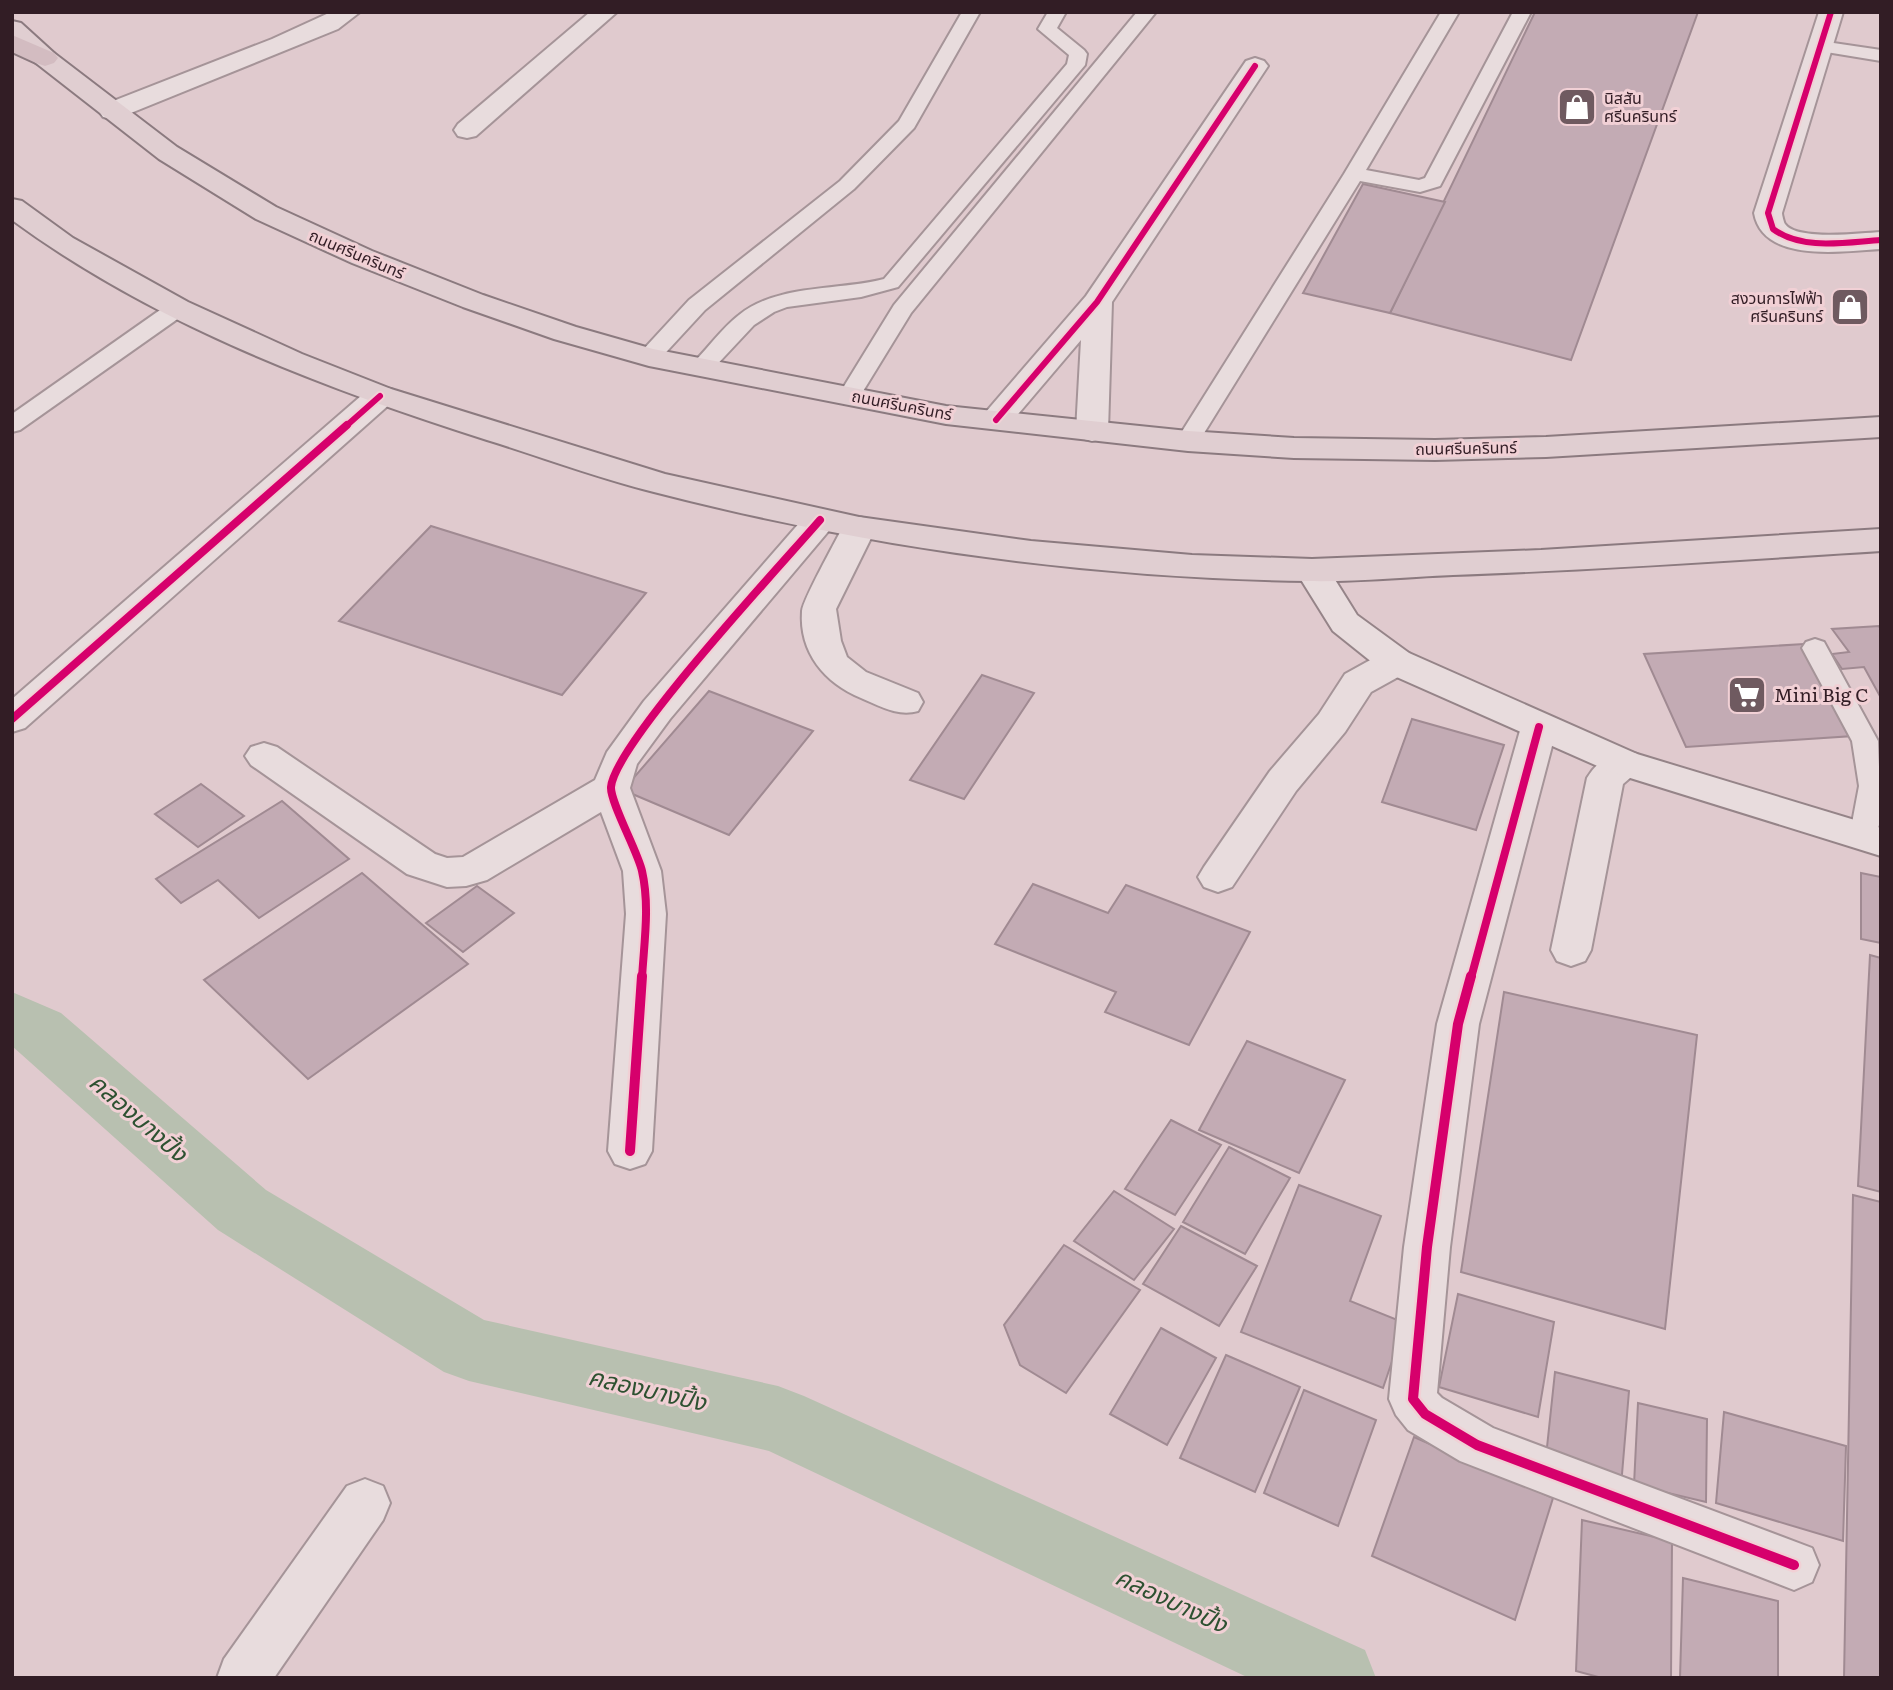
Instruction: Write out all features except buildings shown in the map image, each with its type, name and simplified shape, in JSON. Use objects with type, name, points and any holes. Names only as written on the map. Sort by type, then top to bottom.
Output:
[{"type":"highway","points":[[12,42],[45,58]]},
{"type":"main road","name":"ถนนศรีนครินทร์","points":[[12,27],[45,58],[168,153],[265,214],[362,257],[473,301],[565,333],[649,357],[946,415],[1188,441],[1294,447],[1435,450],[1631,443],[1881,427]]},
{"type":"main road","points":[[12,207],[63,244],[178,307],[291,360],[380,396],[658,483],[859,528],[1031,552],[1192,566],[1312,570],[1541,561],[1880,541]]},
{"type":"street","points":[[112,111],[329,24],[348,12]]},
{"type":"street","points":[[467,130],[605,12]]},
{"type":"street","points":[[1831,12],[1768,213],[1771,227],[1781,236],[1810,242],[1881,240]]},
{"type":"street","points":[[996,420],[1097,302],[1255,66]]},
{"type":"street","points":[[1092,431],[1097,302]]},
{"type":"street","points":[[12,719],[380,396]]},
{"type":"street","points":[[630,1151],[646,914],[642,871],[611,788],[620,761],[657,710],[820,520]]},
{"type":"street","points":[[859,528],[819,609],[823,641],[832,663],[853,681],[905,702]]},
{"type":"street","points":[[1312,570],[1345,623],[1396,662],[1624,763],[1872,841]]},
{"type":"street","points":[[1218,877],[1283,781],[1332,723],[1358,683],[1396,662]]},
{"type":"street","points":[[1539,727],[1458,1024],[1427,1247],[1413,1399],[1425,1414],[1477,1445],[1794,1565]]},
{"type":"street","points":[[264,756],[421,864],[441,873],[458,874],[473,870],[611,788]]},
{"type":"street","points":[[1571,950],[1606,778],[1624,763]]},
{"type":"street","points":[[243,1678],[365,1503]]},
{"type":"lane","points":[[649,357],[698,305],[847,185],[907,124],[971,12]]},
{"type":"lane","points":[[702,367],[746,320],[766,307],[783,301],[861,291],[891,283],[1076,65],[1078,54],[1047,29],[1057,12]]},
{"type":"lane","points":[[849,396],[902,310],[1147,12]]},
{"type":"lane","points":[[1188,441],[1354,174],[1450,12]]},
{"type":"lane","points":[[1354,174],[1420,186],[1433,182],[1522,12]]},
{"type":"lane","points":[[1820,46],[1881,56]]},
{"type":"lane","points":[[12,425],[178,307]]},
{"type":"lane","points":[[1815,648],[1866,741],[1873,786],[1872,841]]},
{"type":"waterway","name":"คลองบางปิ้ง","points":[[12,1017],[39,1031],[242,1210],[469,1349],[778,1420],[1337,1678]]},
{"type":"cycle path","points":[[1831,12],[1768,213],[1769,219],[1773,229],[1794,240],[1824,243],[1881,240]]},
{"type":"cycle path","points":[[996,420],[1097,302],[1255,66]]},
{"type":"cycle path","points":[[12,719],[380,396]]},
{"type":"cycle path","points":[[630,1151],[646,914],[642,871],[611,788],[620,761],[657,710],[820,520]]},
{"type":"cycle path","points":[[1539,727],[1458,1024],[1427,1247],[1413,1399],[1425,1414],[1477,1445],[1794,1565]]},
{"type":"place","name":"นิสสัน ศรีนครินทร์","points":[[1577,107]]},
{"type":"place","name":"สงวนการไฟฟ้า ศรีนครินทร์","points":[[1850,307]]},
{"type":"place","name":"Mini Big C","points":[[1747,695]]}]
